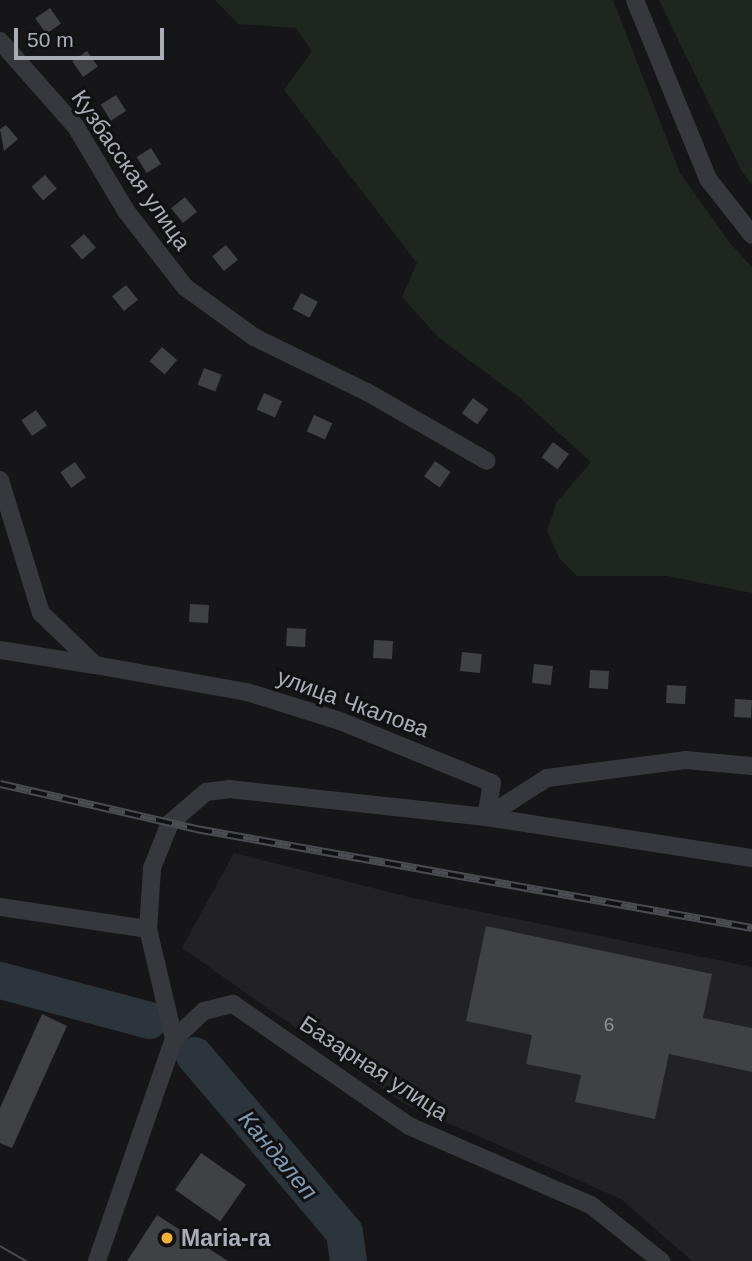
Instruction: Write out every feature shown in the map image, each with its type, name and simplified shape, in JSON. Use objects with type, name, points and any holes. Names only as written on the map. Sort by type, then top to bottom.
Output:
[{"type":"street","points":[[635,0],[708,179],[752,235]]},
{"type":"street","name":"Кузбасская улица","points":[[0,41],[76,127],[126,211],[185,287],[254,337],[367,392],[487,461]]},
{"type":"street","points":[[0,480],[41,613],[95,665]]},
{"type":"street","points":[[0,650],[95,665]]},
{"type":"street","name":"улица Чкалова","points":[[95,665],[247,692],[340,721],[492,783],[486,817]]},
{"type":"street","points":[[486,817],[547,778],[685,760],[752,766]]},
{"type":"street","points":[[97,1261],[174,1039],[148,929],[152,869],[170,823],[206,792],[229,789],[486,817],[752,858]]},
{"type":"street","points":[[0,907],[148,929]]},
{"type":"street","name":"Базарная улица","points":[[174,1039],[204,1011],[233,1004],[409,1126],[591,1205],[660,1261]]},
{"type":"shaded area","points":[[215,0],[613,0],[680,173],[729,242],[752,267],[752,593],[667,576],[577,576],[560,559],[547,531],[557,502],[591,462],[519,397],[439,338],[402,297],[417,263],[284,90],[312,51],[296,28],[238,24]]},
{"type":"shaded area","points":[[659,0],[752,0],[752,185],[741,170]]},
{"type":"shaded area","points":[[234,853],[413,898],[752,967],[752,1261],[692,1261],[621,1199],[403,1103],[182,948]]},
{"type":"building","points":[[50,8],[61,24],[46,34],[35,18]]},
{"type":"building","points":[[87,51],[98,67],[83,77],[72,61]]},
{"type":"building","points":[[116,95],[126,111],[111,121],[101,105]]},
{"type":"building","points":[[6,125],[18,139],[4,151],[0,129]]},
{"type":"building","points":[[151,148],[161,164],[147,173],[137,157]]},
{"type":"building","points":[[45,175],[57,189],[43,200],[31,187]]},
{"type":"building","points":[[185,197],[197,212],[183,223],[171,208]]},
{"type":"building","points":[[84,234],[96,248],[82,259],[70,246]]},
{"type":"building","points":[[226,245],[238,260],[224,271],[212,256]]},
{"type":"building","points":[[126,285],[138,300],[124,311],[112,296]]},
{"type":"building","points":[[301,293],[318,302],[309,318],[293,309]]},
{"type":"building","points":[[162,347],[177,360],[165,374],[150,361]]},
{"type":"building","points":[[204,368],[222,375],[215,392],[198,385]]},
{"type":"building","points":[[264,393],[282,401],[275,418],[257,409]]},
{"type":"building","points":[[473,398],[488,409],[477,425],[462,413]]},
{"type":"building","points":[[36,410],[47,426],[32,436],[21,420]]},
{"type":"building","points":[[314,415],[332,423],[325,440],[307,431]]},
{"type":"building","points":[[553,442],[569,454],[558,469],[542,457]]},
{"type":"building","points":[[435,461],[451,472],[440,487],[424,477]]},
{"type":"building","points":[[75,462],[86,478],[71,488],[60,472]]},
{"type":"building","points":[[190,604],[209,605],[208,623],[189,622]]},
{"type":"building","points":[[287,628],[306,629],[305,647],[286,646]]},
{"type":"building","points":[[374,640],[393,641],[392,659],[373,658]]},
{"type":"building","points":[[462,652],[482,654],[480,673],[460,671]]},
{"type":"building","points":[[534,664],[553,666],[551,685],[532,683]]},
{"type":"building","points":[[590,670],[609,671],[608,689],[589,688]]},
{"type":"building","points":[[667,685],[686,686],[685,704],[666,703]]},
{"type":"building","points":[[735,699],[752,700],[751,718],[734,717]]},
{"type":"building","points":[[486,926],[712,974],[703,1018],[752,1028],[752,1072],[669,1054],[655,1119],[575,1102],[581,1075],[526,1064],[532,1035],[466,1021]]},
{"type":"building","points":[[42,1014],[67,1026],[12,1148],[0,1143],[0,1108]]},
{"type":"building","points":[[201,1153],[246,1185],[220,1221],[175,1190]]},
{"type":"building","name":"Maria-ra","points":[[157,1215],[228,1261],[127,1261]]},
{"type":"waterway","name":"Кандалеп","points":[[0,980],[149,1020]]},
{"type":"waterway","name":"Кандалеп","points":[[194,1055],[344,1232],[348,1261]]},
{"type":"tram line","points":[[0,1246],[26,1261]]},
{"type":"railway","points":[[0,784],[196,829],[752,928]]},
{"type":"place","name":"Maria-ra","points":[[167,1238]]}]
